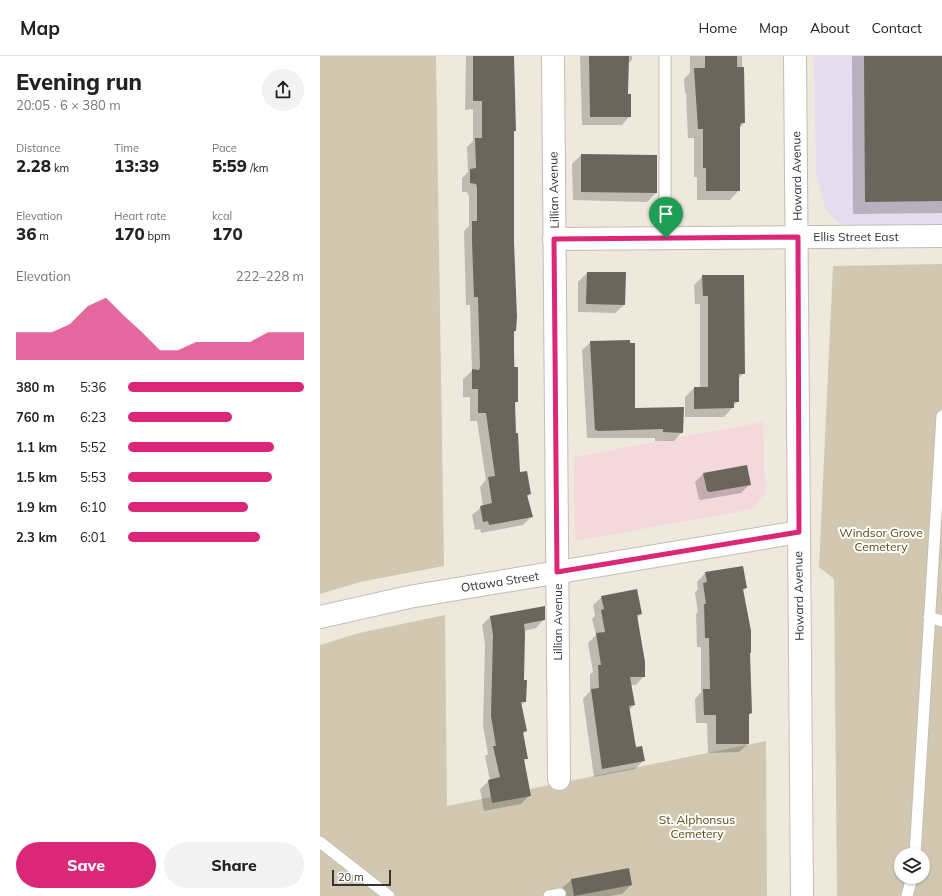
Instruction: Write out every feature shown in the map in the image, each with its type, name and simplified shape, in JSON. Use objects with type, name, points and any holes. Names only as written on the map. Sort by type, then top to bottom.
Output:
[{"type":"street","name":"Lillian Avenue","points":[[553,56],[559,779]]},
{"type":"street","name":"Howard Avenue","points":[[795,56],[798,237],[802,896]]},
{"type":"street","name":"Ellis Street East","points":[[554,239],[942,236]]},
{"type":"street","name":"Ottawa Street","points":[[320,617],[409,597],[799,532]]},
{"type":"lane","points":[[665,56],[666,238]]},
{"type":"lane","points":[[915,848],[942,416]]},
{"type":"lane","points":[[929,617],[942,621]]},
{"type":"lane","points":[[320,842],[389,896]]},
{"type":"lane","points":[[907,896],[910,884]]},
{"type":"shaded area","points":[[814,56],[942,56],[942,227],[864,228],[840,223],[826,210],[816,173]]},
{"type":"shaded area","points":[[763,422],[765,493],[753,509],[575,541],[574,457]]},
{"type":"green space","points":[[320,56],[436,56],[444,566],[360,582],[320,594]]},
{"type":"green space","name":"Windsor Grove Cemetery","points":[[942,264],[942,896],[837,896],[834,579],[819,567],[833,266]]},
{"type":"green space","name":"St. Alphonsus Cemetery","points":[[445,615],[447,806],[766,741],[767,896],[320,896],[320,645],[359,633]]},
{"type":"building","points":[[473,56],[514,56],[516,131],[514,131],[514,242],[517,317],[516,331],[514,331],[514,367],[518,367],[518,402],[515,402],[516,433],[518,433],[520,472],[527,471],[531,494],[527,495],[533,517],[489,525],[488,521],[483,522],[480,506],[492,503],[488,477],[495,476],[486,413],[478,413],[478,389],[472,389],[472,369],[479,370],[480,367],[478,297],[474,297],[472,242],[472,221],[477,221],[477,187],[476,184],[470,183],[470,169],[476,168],[475,138],[482,138],[482,101],[473,101]]},
{"type":"building","points":[[589,56],[629,56],[628,94],[631,94],[631,117],[590,117]]},
{"type":"building","points":[[705,56],[737,56],[737,67],[744,67],[745,123],[741,123],[740,127],[740,191],[706,191],[706,168],[703,168],[703,129],[698,129],[694,68],[705,68]]},
{"type":"building","points":[[864,56],[942,56],[942,201],[865,202]]},
{"type":"building","points":[[581,154],[657,155],[657,193],[581,192]]},
{"type":"building","points":[[587,272],[626,272],[625,305],[586,304]]},
{"type":"building","points":[[702,275],[744,275],[745,374],[739,374],[739,402],[734,402],[734,408],[694,409],[694,387],[708,387],[708,296],[703,296]]},
{"type":"building","points":[[630,340],[630,343],[635,343],[635,408],[684,407],[683,433],[663,432],[663,429],[595,430],[590,341]]},
{"type":"building","points":[[747,465],[751,485],[710,492],[707,491],[703,473]]},
{"type":"building","points":[[743,566],[747,588],[743,589],[751,631],[750,653],[752,713],[749,714],[749,744],[716,744],[716,715],[704,715],[703,689],[710,689],[709,638],[705,638],[704,604],[706,604],[703,583],[707,582],[705,572]]},
{"type":"building","points":[[637,589],[642,614],[637,615],[645,662],[645,677],[630,677],[635,705],[629,706],[636,747],[642,746],[645,761],[602,769],[591,689],[599,688],[598,665],[601,665],[596,633],[605,632],[601,610],[604,609],[601,596]]},
{"type":"building","points":[[545,606],[545,620],[524,624],[524,680],[527,680],[526,702],[521,702],[527,731],[523,732],[528,759],[524,759],[531,796],[492,803],[488,780],[500,777],[493,746],[496,746],[491,716],[493,635],[490,616]]},
{"type":"building","points":[[629,868],[632,885],[574,896],[571,879]]},
{"type":"route","points":[[798,237],[799,532],[557,572],[554,239],[666,238],[798,237]]}]
